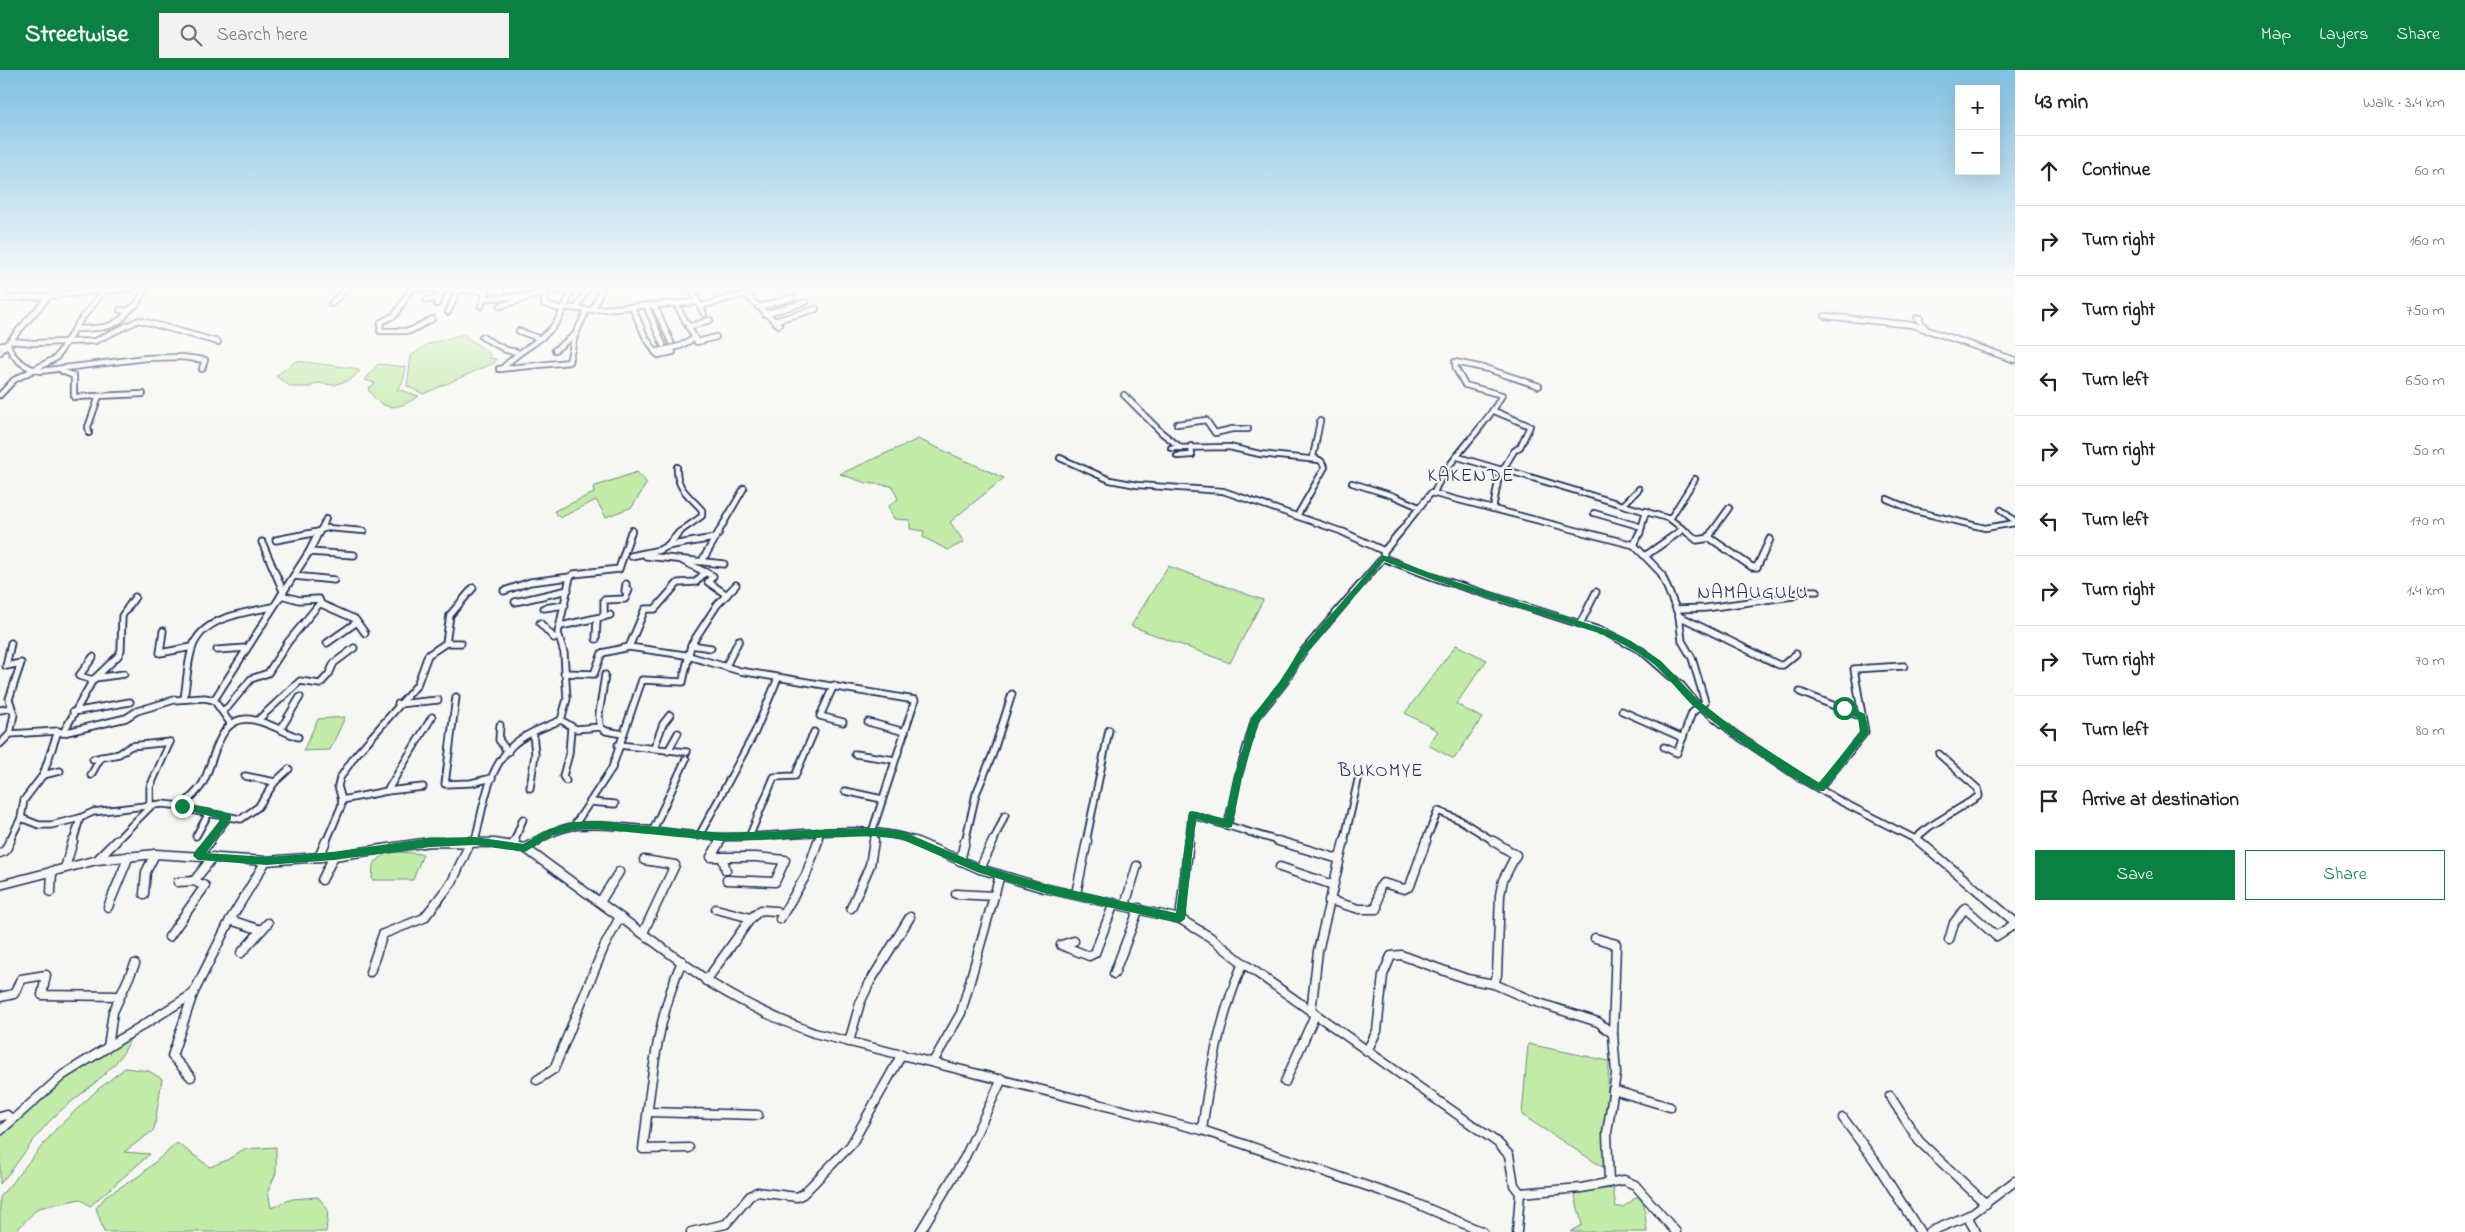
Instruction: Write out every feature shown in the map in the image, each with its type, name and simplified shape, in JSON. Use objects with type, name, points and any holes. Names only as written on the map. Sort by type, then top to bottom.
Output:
[{"type":"street","points":[[0,346],[8,342]]},
{"type":"street","points":[[0,352],[9,342]]},
{"type":"street","points":[[9,342],[8,350],[14,357],[33,370],[59,371],[122,359],[185,358],[205,360],[202,369]]},
{"type":"street","points":[[15,342],[47,342]]},
{"type":"street","points":[[0,394],[14,380],[56,358],[66,346],[67,342]]},
{"type":"street","points":[[492,342],[506,350],[516,352]]},
{"type":"street","points":[[531,342],[516,352],[500,369],[568,363],[574,342]]},
{"type":"street","points":[[555,350],[563,348],[567,342]]},
{"type":"street","points":[[648,342],[658,355],[673,352]]},
{"type":"street","points":[[655,352],[680,346],[687,342]]},
{"type":"street","points":[[1963,342],[2015,360]]},
{"type":"street","points":[[1434,493],[1433,489],[1494,411],[1502,395],[1465,385],[1456,369],[1455,362],[1469,363],[1539,386]]},
{"type":"street","points":[[59,371],[74,376],[74,396],[143,394]]},
{"type":"street","points":[[1124,395],[1180,447]]},
{"type":"street","points":[[89,433],[88,427],[99,396]]},
{"type":"street","points":[[1494,411],[1530,426],[1520,447],[1514,451],[1503,469],[1495,489],[1494,509]]},
{"type":"street","points":[[1177,424],[1208,420],[1215,433],[1248,429]]},
{"type":"street","points":[[1297,516],[1325,467],[1313,455],[1320,421]]},
{"type":"street","points":[[1177,456],[1192,455],[1191,446]]},
{"type":"street","points":[[1172,448],[1191,446],[1229,447],[1260,454],[1319,460]]},
{"type":"street","points":[[1458,457],[1554,485],[1625,503],[1670,519],[1697,540],[1708,538],[1755,568],[1770,539]]},
{"type":"street","points":[[1060,458],[1103,478],[1138,485],[1223,490],[1349,534],[1384,551]]},
{"type":"street","points":[[668,546],[678,533],[702,516],[702,510],[699,506],[682,493],[677,479],[677,467]]},
{"type":"street","points":[[1670,519],[1677,512],[1678,504],[1692,487],[1695,479]]},
{"type":"street","points":[[1352,483],[1394,496],[1420,507]]},
{"type":"street","points":[[622,558],[652,553],[668,546],[704,542],[719,536],[744,488]]},
{"type":"street","points":[[1625,503],[1639,489]]},
{"type":"street","points":[[1228,824],[1238,777],[1255,719],[1284,683],[1302,653],[1383,558],[1384,551],[1420,507],[1426,496],[1434,493],[1634,545],[1661,572],[1677,608],[1682,642],[1692,658],[1705,702],[1692,713],[1677,753],[1664,748]]},
{"type":"street","points":[[1887,499],[1915,511],[1985,528],[2015,522]]},
{"type":"street","points":[[1708,538],[1729,508]]},
{"type":"street","points":[[2001,510],[2015,522]]},
{"type":"street","points":[[1634,545],[1638,540],[1646,511]]},
{"type":"street","points":[[1594,513],[1642,527]]},
{"type":"street","points":[[214,700],[309,552],[326,519]]},
{"type":"street","points":[[304,534],[305,526]]},
{"type":"street","points":[[276,540],[327,528],[364,531]]},
{"type":"street","points":[[504,591],[530,582],[570,577],[574,574],[619,569],[632,530]]},
{"type":"street","points":[[1645,556],[1682,530]]},
{"type":"street","points":[[702,562],[715,537]]},
{"type":"street","points":[[262,542],[282,593],[299,600],[319,600],[320,603],[347,614],[358,622],[365,633]]},
{"type":"street","points":[[309,552],[354,555]]},
{"type":"street","points":[[631,556],[724,564]]},
{"type":"street","points":[[1383,558],[1436,578],[1605,632],[1642,651],[1682,686],[1700,706],[1736,734],[1797,776],[1916,838],[1946,861],[2015,923],[1996,936],[1965,908],[1954,923],[1949,940]]},
{"type":"street","points":[[681,560],[713,576],[708,582],[727,595]]},
{"type":"street","points":[[629,647],[641,614],[645,609],[656,609],[678,583],[696,582],[705,572]]},
{"type":"street","points":[[294,576],[334,580]]},
{"type":"street","points":[[370,972],[383,934],[424,918],[452,882],[473,841],[492,778],[513,745],[561,720],[567,700],[564,653],[558,637],[570,577]]},
{"type":"street","points":[[561,626],[607,616],[604,600],[625,599],[629,590],[625,590],[626,584]]},
{"type":"street","points":[[574,826],[612,768],[618,745],[642,680],[684,682],[687,658],[691,645],[717,605],[736,585]]},
{"type":"street","points":[[446,643],[450,615],[473,588]]},
{"type":"street","points":[[515,602],[568,590]]},
{"type":"street","points":[[1677,608],[1700,610],[1778,596],[1792,596],[1802,591],[1817,591]]},
{"type":"street","points":[[1580,624],[1596,592]]},
{"type":"street","points":[[0,853],[5,852],[21,818],[24,800],[43,774],[60,732],[94,679],[118,656],[122,635],[122,616],[136,597]]},
{"type":"street","points":[[222,711],[228,707],[251,680],[268,673],[288,642],[320,603]]},
{"type":"street","points":[[544,608],[565,605]]},
{"type":"street","points":[[184,698],[192,647],[206,627],[240,613],[273,607]]},
{"type":"street","points":[[1679,616],[1779,666],[1796,654]]},
{"type":"street","points":[[596,639],[597,618]]},
{"type":"street","points":[[327,642],[358,622]]},
{"type":"street","points":[[540,623],[554,638],[558,637]]},
{"type":"street","points":[[163,631],[160,653],[192,647]]},
{"type":"street","points":[[726,666],[739,640]]},
{"type":"street","points":[[0,744],[10,734],[14,714],[10,699],[21,663],[6,666],[11,643]]},
{"type":"street","points":[[319,857],[342,800],[338,786],[344,772],[398,704],[420,681],[428,655],[446,643],[461,644]]},
{"type":"street","points":[[691,645],[711,648]]},
{"type":"street","points":[[564,673],[594,674],[602,653],[629,647],[658,649],[740,671],[834,685],[915,700],[906,732],[882,799],[874,832],[870,865],[851,908]]},
{"type":"street","points":[[217,650],[247,648]]},
{"type":"street","points":[[258,720],[300,681],[320,684],[329,674],[334,663],[354,648]]},
{"type":"street","points":[[93,657],[79,676],[94,679],[124,674]]},
{"type":"street","points":[[1820,788],[1865,732],[1854,669],[1904,666]]},
{"type":"street","points":[[600,727],[599,714],[605,675]]},
{"type":"street","points":[[699,836],[756,732],[778,678]]},
{"type":"street","points":[[834,685],[820,716],[843,722]]},
{"type":"street","points":[[1800,692],[1862,716]]},
{"type":"street","points":[[960,861],[976,794],[992,756],[1012,694]]},
{"type":"street","points":[[280,730],[300,697]]},
{"type":"street","points":[[456,697],[445,784],[471,783],[492,778]]},
{"type":"street","points":[[10,734],[60,732],[126,718],[137,711],[184,698],[214,700]]},
{"type":"street","points":[[214,700],[230,723]]},
{"type":"street","points":[[398,704],[438,700]]},
{"type":"street","points":[[72,712],[130,702]]},
{"type":"street","points":[[0,710],[11,708]]},
{"type":"street","points":[[1622,711],[1684,738]]},
{"type":"street","points":[[654,748],[663,724],[670,715]]},
{"type":"street","points":[[387,791],[394,775],[422,736],[432,717]]},
{"type":"street","points":[[182,806],[202,785],[216,748],[230,723],[238,719],[258,720],[298,736]]},
{"type":"street","points":[[561,720],[571,728],[600,727],[606,731],[623,734]]},
{"type":"street","points":[[868,722],[906,732]]},
{"type":"street","points":[[500,725],[499,740],[508,752]]},
{"type":"street","points":[[566,781],[563,776],[571,728]]},
{"type":"street","points":[[1076,894],[1109,730]]},
{"type":"street","points":[[750,835],[774,777],[795,776],[814,732]]},
{"type":"street","points":[[530,788],[535,754],[533,733]]},
{"type":"street","points":[[668,751],[678,733]]},
{"type":"street","points":[[91,775],[97,758],[119,754],[131,746],[170,742],[150,787],[150,807],[97,860]]},
{"type":"street","points":[[618,745],[654,748],[687,755],[653,830]]},
{"type":"street","points":[[854,754],[895,760]]},
{"type":"street","points":[[1916,838],[1929,826],[1979,796],[1978,789],[1939,754]]},
{"type":"street","points":[[21,818],[44,825],[80,818],[85,814],[93,812],[128,807],[150,807],[162,804],[182,806],[241,819],[258,807],[275,782],[289,769]]},
{"type":"street","points":[[43,774],[60,771]]},
{"type":"street","points":[[245,776],[275,782]]},
{"type":"street","points":[[1285,1082],[1313,1013],[1318,951],[1358,780]]},
{"type":"street","points":[[342,800],[387,791],[423,787]]},
{"type":"street","points":[[845,791],[882,799]]},
{"type":"street","points":[[590,802],[615,804]]},
{"type":"street","points":[[1330,900],[1371,911],[1377,909],[1379,888],[1383,883],[1404,889],[1410,886],[1434,817],[1438,811],[1444,812],[1510,850],[1516,856],[1503,882],[1499,908],[1497,975],[1494,984]]},
{"type":"street","points":[[196,836],[209,813]]},
{"type":"street","points":[[1180,919],[1192,814],[1339,859]]},
{"type":"street","points":[[980,869],[1005,815]]},
{"type":"street","points":[[198,856],[228,817]]},
{"type":"street","points":[[65,868],[80,818]]},
{"type":"street","points":[[513,845],[523,819]]},
{"type":"street","points":[[525,848],[549,833],[574,826],[596,825],[722,837],[874,832],[902,836],[980,869],[1044,888],[1139,908],[1180,919],[1210,937],[1243,963],[1498,1143],[1510,1156],[1515,1190],[1520,1193],[1624,1180],[1636,1185],[1676,1232]]},
{"type":"street","points":[[780,920],[806,875],[820,834]]},
{"type":"street","points":[[722,837],[711,857],[723,859],[756,857],[785,860],[775,882],[727,880]]},
{"type":"street","points":[[0,885],[52,870],[97,860],[129,856],[155,854],[213,856],[266,861],[334,856],[430,842],[473,841],[513,845],[525,848],[682,961],[706,981],[778,1021],[849,1042],[1202,1130],[1408,1200],[1483,1232]]},
{"type":"street","points":[[144,894],[146,872],[155,854]]},
{"type":"street","points":[[108,907],[129,856]]},
{"type":"street","points":[[194,880],[213,856]]},
{"type":"street","points":[[322,880],[334,856]]},
{"type":"street","points":[[723,859],[726,870]]},
{"type":"street","points":[[643,933],[675,864],[644,860]]},
{"type":"street","points":[[191,1077],[172,1056],[193,994],[230,920],[266,861]]},
{"type":"street","points":[[1125,905],[1137,866]]},
{"type":"street","points":[[1280,867],[1333,886]]},
{"type":"street","points":[[50,892],[52,870]]},
{"type":"street","points":[[600,902],[618,872]]},
{"type":"street","points":[[933,1062],[964,1004],[978,958],[982,933],[990,916],[1000,875]]},
{"type":"street","points":[[169,937],[205,886],[194,880],[178,882]]},
{"type":"street","points":[[956,894],[994,896]]},
{"type":"street","points":[[1074,941],[1062,945],[1089,956],[1096,953],[1114,903]]},
{"type":"street","points":[[1114,974],[1139,908]]},
{"type":"street","points":[[716,909],[751,918]]},
{"type":"street","points":[[706,981],[751,918],[760,910],[776,911]]},
{"type":"street","points":[[849,1042],[860,1003],[870,982],[910,916]]},
{"type":"street","points":[[537,1080],[554,1069],[604,947],[620,917]]},
{"type":"street","points":[[230,920],[261,930]]},
{"type":"street","points":[[241,953],[268,923]]},
{"type":"street","points":[[1595,938],[1616,944],[1613,1034],[1616,1074],[1608,1133],[1609,1183]]},
{"type":"street","points":[[1367,1051],[1377,1031],[1383,975],[1391,956],[1401,955],[1467,979],[1494,984],[1533,1001],[1598,1022],[1613,1034]]},
{"type":"street","points":[[682,961],[668,990],[665,1003],[643,1148],[689,1148]]},
{"type":"street","points":[[1202,1130],[1207,1087],[1224,1014],[1243,963]]},
{"type":"street","points":[[108,1047],[113,1012],[135,964]]},
{"type":"street","points":[[0,997],[14,994],[21,979],[46,975],[42,996],[57,994],[62,996],[119,996]]},
{"type":"street","points":[[0,1131],[63,1075],[193,994]]},
{"type":"street","points":[[691,1232],[726,1224],[750,1196],[757,1192],[797,1197],[803,1194],[851,1145],[902,1054]]},
{"type":"street","points":[[920,1232],[965,1156],[1002,1079]]},
{"type":"street","points":[[1613,1090],[1670,1106]]},
{"type":"street","points":[[1890,1096],[1920,1141],[1986,1204]]},
{"type":"street","points":[[648,1112],[758,1116]]},
{"type":"street","points":[[0,1117],[7,1115],[12,1119]]},
{"type":"street","points":[[1843,1118],[1875,1161],[1920,1232]]},
{"type":"street","points":[[1929,1232],[1968,1216],[2015,1181]]},
{"type":"street","points":[[1517,1232],[1520,1193]]},
{"type":"street","points":[[1968,1216],[1976,1232]]},
{"type":"green space","points":[[434,342],[475,342],[490,354],[489,358],[496,359],[494,363],[423,394],[407,386],[411,356],[428,344]]},
{"type":"green space","points":[[296,361],[353,368],[360,371],[350,380],[334,385],[317,383],[310,387],[291,387],[276,376]]},
{"type":"green space","points":[[378,364],[406,367],[403,382],[397,389],[419,396],[399,406],[392,407],[380,403],[368,389],[375,383],[365,380]]},
{"type":"green space","points":[[918,439],[1004,478],[950,522],[964,542],[948,550],[923,537],[924,531],[910,529],[910,520],[894,519],[888,507],[898,499],[892,486],[866,483],[840,474]]},
{"type":"green space","points":[[637,472],[647,483],[632,507],[606,517],[596,500],[560,518],[554,511],[594,493],[593,487]]},
{"type":"green space","points":[[1168,566],[1263,600],[1230,663],[1131,626]]},
{"type":"green space","points":[[1456,645],[1487,660],[1456,704],[1482,718],[1454,759],[1428,745],[1438,731],[1405,713]]},
{"type":"green space","points":[[345,717],[330,750],[303,751],[318,719]]},
{"type":"green space","points":[[389,851],[423,854],[413,880],[372,880],[373,864]]},
{"type":"green space","points":[[133,1029],[128,1044],[109,1070],[47,1124],[0,1184],[0,1131],[37,1097]]},
{"type":"green space","points":[[1528,1044],[1609,1061],[1604,1168],[1522,1115]]},
{"type":"green space","points":[[125,1068],[149,1071],[162,1079],[154,1130],[124,1152],[150,1154],[90,1206],[80,1199],[38,1208],[15,1232],[0,1232],[0,1197],[56,1129],[96,1091]]},
{"type":"green space","points":[[177,1143],[210,1167],[227,1160],[244,1149],[276,1147],[276,1173],[268,1191],[271,1208],[292,1199],[318,1197],[328,1210],[326,1232],[104,1232],[96,1208],[107,1195],[139,1176]]},
{"type":"green space","points":[[1613,1188],[1616,1207],[1623,1207],[1638,1196],[1644,1205],[1647,1232],[1570,1232],[1582,1225],[1575,1196],[1579,1191]]},
{"type":"district","name":"KAKENDE","points":[[1471,476]]},
{"type":"district","name":"NAMAUGULU","points":[[1753,593]]},
{"type":"district","name":"BUKOMYE","points":[[1381,771]]},
{"type":"route","points":[[182,806],[228,817],[198,856],[266,861],[334,856],[430,842],[475,841],[525,848],[549,833],[574,826],[596,825],[722,837],[872,832],[902,836],[980,869],[1044,888],[1180,919],[1192,814],[1228,824],[1238,777],[1255,719],[1284,683],[1302,653],[1368,573],[1383,558],[1436,578],[1605,632],[1628,643],[1658,663],[1682,686],[1695,702],[1736,734],[1797,776],[1820,788],[1865,732],[1862,716],[1844,708]]}]
